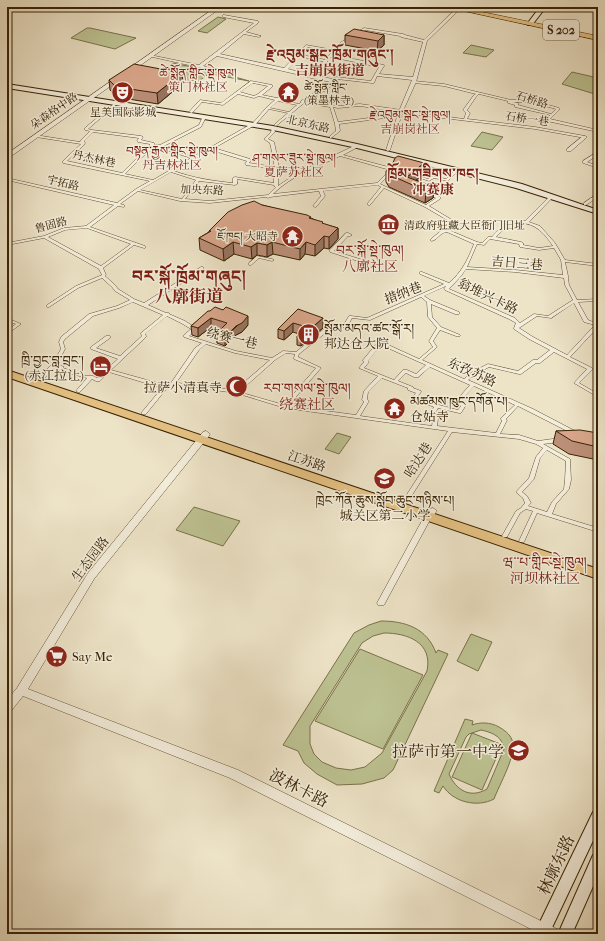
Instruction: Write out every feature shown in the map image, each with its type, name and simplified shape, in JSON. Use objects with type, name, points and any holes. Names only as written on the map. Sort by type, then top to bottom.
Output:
[{"type":"highway","name":"江苏路","points":[[7,367],[144,413],[204,437],[431,514],[598,574]]},
{"type":"highway","name":"江苏路","points":[[7,374],[405,502],[431,514],[522,541],[598,566]]},
{"type":"main road","name":"S 202","points":[[449,7],[598,34]]},
{"type":"main road","points":[[530,21],[537,7]]},
{"type":"main road","points":[[530,21],[543,7]]},
{"type":"main road","name":"S 202","points":[[530,21],[598,38]]},
{"type":"main road","name":"北京东路","points":[[7,84],[192,112],[332,137],[523,183],[598,208]]},
{"type":"main road","name":"北京东路","points":[[92,98],[204,117],[255,123]]},
{"type":"main road","name":"北京东路","points":[[274,126],[357,146],[395,160],[456,171],[519,186],[598,212]]},
{"type":"main road","name":"林廓东路","points":[[549,932],[598,816]]},
{"type":"main road","points":[[565,934],[598,859]]},
{"type":"street","name":"朵森格中路","points":[[7,156],[92,98],[219,7]]},
{"type":"street","points":[[388,150],[400,113],[414,81],[425,40],[458,9]]},
{"type":"street","points":[[200,67],[257,22],[224,16]]},
{"type":"street","points":[[311,77],[334,51],[355,34],[358,34],[364,29],[425,40]]},
{"type":"street","points":[[243,33],[259,36]]},
{"type":"street","points":[[285,70],[306,46],[334,51]]},
{"type":"street","points":[[216,54],[333,81]]},
{"type":"street","points":[[298,55],[326,61]]},
{"type":"street","points":[[150,56],[232,74]]},
{"type":"street","points":[[276,185],[276,168],[272,142],[266,139],[273,132],[274,126],[301,103],[326,88],[336,78],[372,82],[382,66],[331,56]]},
{"type":"street","points":[[376,75],[444,85],[479,93]]},
{"type":"street","points":[[192,112],[201,101],[222,104],[252,82],[271,86],[254,97],[238,93]]},
{"type":"street","points":[[465,120],[468,113],[466,110],[475,96],[479,93]]},
{"type":"street","name":"石桥路","points":[[479,93],[511,100],[509,102],[517,104],[516,106],[552,115],[548,120],[598,131]]},
{"type":"street","points":[[255,123],[268,108],[286,94]]},
{"type":"street","points":[[259,95],[278,100],[331,106],[360,105],[400,113]]},
{"type":"street","points":[[511,100],[531,101],[558,109],[552,115]]},
{"type":"street","name":"丹杰林巷","points":[[116,103],[86,129],[92,131],[82,141],[83,143],[64,162],[154,180]]},
{"type":"street","points":[[331,106],[337,123],[338,132],[332,137]]},
{"type":"street","points":[[268,108],[290,113]]},
{"type":"street","points":[[337,123],[400,113]]},
{"type":"street","name":"石桥一巷","points":[[400,113],[465,120],[585,137]]},
{"type":"street","name":"丹杰林巷","points":[[123,174],[140,157],[155,146],[161,146],[200,126],[204,117]]},
{"type":"street","name":"鲁固路","points":[[7,244],[45,237],[64,229],[86,227],[137,190],[255,123]]},
{"type":"street","points":[[92,131],[141,138],[139,141],[153,144],[151,145],[194,158]]},
{"type":"street","name":"丹杰林巷","points":[[36,136],[83,143]]},
{"type":"street","points":[[569,150],[585,137]]},
{"type":"street","points":[[268,197],[276,185],[357,146]]},
{"type":"street","points":[[210,148],[249,160],[248,164],[276,168]]},
{"type":"street","points":[[598,153],[584,162],[598,167]]},
{"type":"street","points":[[341,155],[391,169]]},
{"type":"street","points":[[395,160],[390,173],[378,184],[426,206],[456,224],[448,231]]},
{"type":"street","points":[[414,169],[449,178]]},
{"type":"street","points":[[171,171],[190,179],[234,184],[236,178],[276,185]]},
{"type":"street","points":[[418,190],[411,187],[422,178],[429,180],[433,177],[447,180],[456,171]]},
{"type":"street","name":"宇拓路","points":[[7,179],[123,206]]},
{"type":"street","points":[[183,200],[198,180]]},
{"type":"street","name":"加央东路","points":[[137,190],[183,200],[210,202],[268,197],[378,184]]},
{"type":"street","points":[[369,204],[383,187]]},
{"type":"street","points":[[315,206],[323,196],[321,191]]},
{"type":"street","points":[[425,192],[439,198],[426,206]]},
{"type":"street","points":[[585,204],[598,195]]},
{"type":"street","points":[[526,222],[551,197]]},
{"type":"street","points":[[493,238],[502,227],[517,221],[526,222],[540,228],[556,247],[564,261],[567,278],[566,285],[586,322],[598,325]]},
{"type":"street","points":[[86,227],[144,247]]},
{"type":"street","points":[[432,240],[443,231],[448,231],[476,243],[483,244],[489,238],[493,238],[521,243],[521,246],[538,248],[556,247]]},
{"type":"street","points":[[350,235],[347,234],[331,251],[365,262]]},
{"type":"street","points":[[45,237],[101,268],[104,275],[102,276]]},
{"type":"street","points":[[344,326],[351,317],[368,319],[447,286],[458,278],[466,268],[476,243]]},
{"type":"street","points":[[101,268],[134,244]]},
{"type":"street","points":[[250,264],[258,257],[272,260]]},
{"type":"street","points":[[564,261],[598,265]]},
{"type":"street","points":[[145,305],[202,268]]},
{"type":"street","name":"吉日三巷","points":[[466,268],[515,271],[567,278]]},
{"type":"street","name":"翁堆兴卡路","points":[[422,273],[513,319],[518,323],[516,328],[531,338],[590,369],[576,383],[598,396]]},
{"type":"street","points":[[54,364],[62,367],[60,369],[98,380],[144,336],[143,334],[167,314],[133,300],[116,290],[114,286],[102,276]]},
{"type":"street","points":[[48,306],[77,287],[102,276]]},
{"type":"street","name":"措纳巷","points":[[368,318],[447,286]]},
{"type":"street","points":[[423,297],[457,313]]},
{"type":"street","points":[[41,379],[54,364],[63,349],[61,342],[62,338],[91,315],[118,307],[133,300]]},
{"type":"street","points":[[516,328],[536,314],[549,317],[575,301],[598,300]]},
{"type":"street","points":[[429,301],[430,317],[439,328],[458,335]]},
{"type":"street","name":"绕赛一巷","points":[[167,314],[194,329],[186,336],[235,352],[273,359]]},
{"type":"street","points":[[7,319],[18,324],[7,334]]},
{"type":"street","points":[[236,392],[273,359],[285,352],[297,353],[332,325]]},
{"type":"street","points":[[567,357],[598,325]]},
{"type":"street","points":[[420,360],[435,347],[431,341],[439,328]]},
{"type":"street","points":[[108,337],[94,348],[120,358]]},
{"type":"street","points":[[144,413],[165,387],[173,384],[197,349],[204,343]]},
{"type":"street","name":"东孜苏路","points":[[381,376],[361,368],[380,343],[518,404],[580,436]]},
{"type":"street","points":[[465,380],[488,365],[519,372],[535,361],[538,362],[553,350]]},
{"type":"street","points":[[285,407],[319,368],[296,358],[297,353]]},
{"type":"street","points":[[395,381],[405,371],[416,376],[429,364]]},
{"type":"street","points":[[108,370],[165,387],[178,384],[236,392],[285,407],[358,416],[434,428],[519,437],[538,443],[568,460],[568,480],[566,489],[554,504],[549,514]]},
{"type":"street","points":[[358,416],[367,401],[364,400],[366,392],[381,376],[419,392],[414,398],[459,412],[464,405],[457,402],[473,384]]},
{"type":"street","points":[[78,391],[91,378]]},
{"type":"street","points":[[497,435],[505,420],[504,419],[518,404]]},
{"type":"street","points":[[434,428],[436,419],[430,418],[437,406]]},
{"type":"street","points":[[358,416],[365,407]]},
{"type":"street","name":"哈达巷","points":[[405,502],[451,430]]},
{"type":"street","name":"生态园路","points":[[7,708],[21,691],[92,576],[204,437]]},
{"type":"street","points":[[538,443],[553,440],[564,440]]},
{"type":"street","points":[[505,536],[518,512],[528,503],[525,497],[519,492],[531,479],[538,457],[546,448]]},
{"type":"street","points":[[525,507],[598,530]]},
{"type":"street","points":[[522,541],[536,510]]},
{"type":"street","points":[[381,603],[431,514]]},
{"type":"street","name":"波林卡路","points":[[21,691],[234,774],[549,932]]},
{"type":"green space","points":[[218,17],[226,19],[207,33],[198,31]]},
{"type":"green space","points":[[87,28],[136,38],[115,49],[71,38]]},
{"type":"green space","points":[[471,45],[494,50],[486,57],[463,53]]},
{"type":"green space","points":[[173,63],[236,76],[235,77],[249,81],[211,74],[199,81],[192,80],[184,82],[156,76]]},
{"type":"green space","points":[[572,72],[598,78],[598,95],[562,84]]},
{"type":"green space","points":[[482,132],[503,137],[492,150],[471,146]]},
{"type":"green space","points":[[337,433],[351,437],[339,454],[325,449]]},
{"type":"green space","points":[[194,507],[240,521],[223,546],[176,530]]},
{"type":"green space","points":[[381,621],[390,621],[407,625],[421,632],[427,637],[436,653],[438,650],[448,654],[393,770],[384,778],[362,784],[337,785],[317,774],[304,763],[298,751],[283,745],[354,633],[369,625]],"holes":[[[384,633],[393,633],[409,637],[416,641],[422,646],[428,661],[427,671],[382,753],[365,767],[351,770],[336,768],[322,762],[314,754],[310,744],[310,726],[362,643],[373,636]]]},
{"type":"green space","points":[[471,634],[492,642],[478,671],[457,661]]},
{"type":"green space","points":[[360,649],[423,675],[383,749],[315,721]]},
{"type":"green space","points":[[465,719],[473,721],[472,725],[485,723],[496,725],[510,736],[513,746],[510,761],[494,799],[487,802],[473,803],[459,800],[447,792],[443,786],[439,793],[434,791]],"holes":[[[481,730],[497,736],[503,745],[472,733]],[[472,733],[452,777],[482,790],[502,745],[504,749],[487,789],[481,792],[469,793],[460,788],[452,780],[449,774],[466,737]]]},
{"type":"building","points":[[354,29],[384,35],[378,41],[345,35]]},
{"type":"building","points":[[134,64],[182,73],[157,93],[116,87],[109,80]]},
{"type":"building","points":[[398,156],[424,163],[407,177],[434,187],[426,191],[390,175],[386,171]]},
{"type":"building","points":[[254,201],[262,205],[307,215],[311,217],[309,218],[338,228],[329,237],[324,236],[315,245],[306,242],[300,249],[272,242],[267,245],[257,243],[251,247],[233,242],[223,249],[199,238],[211,231],[209,231],[228,212]]},
{"type":"building","points":[[215,307],[223,310],[226,307],[248,316],[225,337],[216,334],[227,323],[211,318],[198,328],[191,326],[208,311]]},
{"type":"building","points":[[298,309],[323,318],[301,337],[297,336],[307,327],[293,323],[284,331],[278,329]]},
{"type":"building","points":[[580,430],[598,433],[598,447],[572,441],[556,431]]},
{"type":"place","name":"星美国际影城","points":[[123,92]]},
{"type":"place","name":"ཚེ་སྨོན་གླིང་ (策墨林寺)","points":[[289,93]]},
{"type":"place","name":"清政府驻藏大臣衙门旧址","points":[[389,225]]},
{"type":"place","name":"ཇོ་ཁང། 大昭寺","points":[[293,236]]},
{"type":"place","name":"སྤོམ་མདའ་ཚང་སྒོ་ར། 邦达仓大院","points":[[309,335]]},
{"type":"place","name":"ཁྲི་བྱང་བླ་བྲང་། (赤江拉让)","points":[[100,367]]},
{"type":"place","name":"拉萨小清真寺","points":[[237,387]]},
{"type":"place","name":"མཚམས་ཁུང་དགོན་པ། 仓姑寺","points":[[395,408]]},
{"type":"place","name":"ཁྲེང་ཀོན་ཆུས་སློབ་ཆུང་གཉིས་པ། 城关区第二小学","points":[[385,478]]},
{"type":"place","name":"Say Me","points":[[57,656]]},
{"type":"place","name":"拉萨市第一中学","points":[[519,751]]},
{"type":"district","name":"རྗེ་འབུམ་སྒང་ཁྲོམ་གཞུང་། 吉崩岗街道","points":[[330,62]]},
{"type":"district","name":"ཚེ་སྨོན་གླིང་སྡེ་ཁུལ། 策门林社区","points":[[198,80]]},
{"type":"district","name":"རྗེ་འབུམ་སྒང་སྡེ་ཁུལ། 吉崩岗社区","points":[[410,122]]},
{"type":"district","name":"བསྟན་རྒྱས་གླིང་སྡེ་ཁུལ། 丹吉林社区","points":[[172,158]]},
{"type":"district","name":"ཤ་གསར་ཟུར་སྡེ་ཁུལ། 夏萨苏社区","points":[[294,165]]},
{"type":"district","name":"ཁྲོམ་གཟིགས་ཁང། 冲赛康","points":[[433,182]]},
{"type":"district","name":"བར་སྐོ་སྡེ་ཁུལ། 八廓社区","points":[[370,258]]},
{"type":"district","name":"བར་སྐོ་ཁྲོམ་གཞུང། 八廓街道","points":[[189,286]]},
{"type":"district","name":"རབ་གསལ་སྡེ་ཁུལ། 绕赛社区","points":[[307,396]]},
{"type":"district","name":"ཝ་་པ་གླིང་སྡེ་ཁུལ། 河坝林社区","points":[[545,570]]}]
